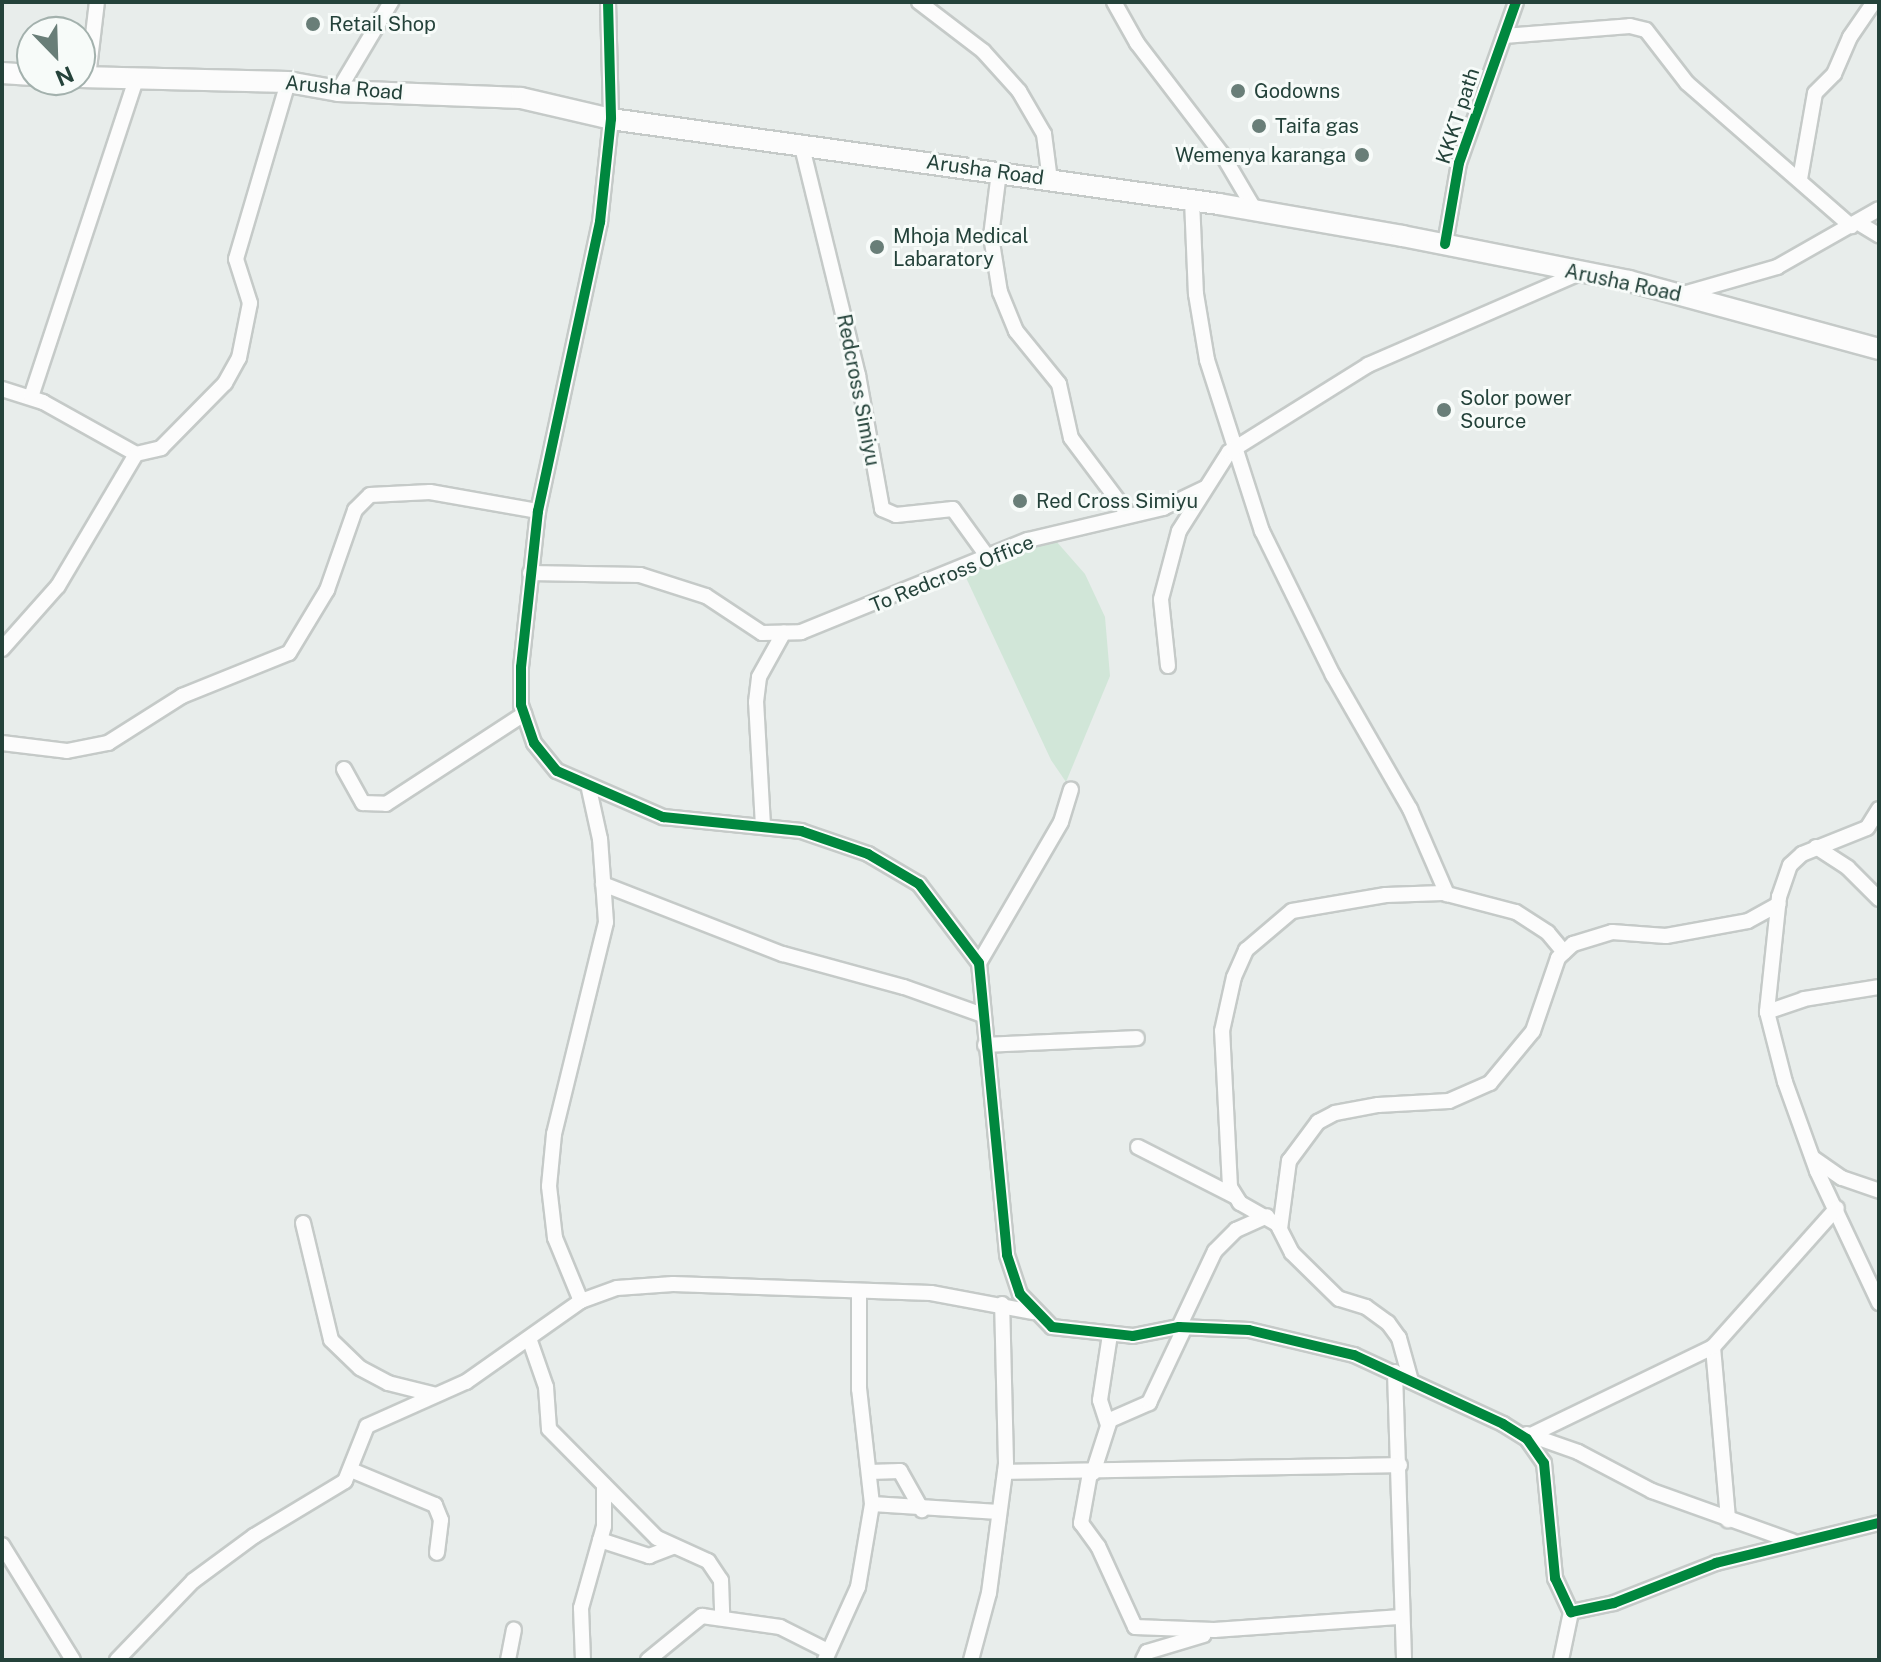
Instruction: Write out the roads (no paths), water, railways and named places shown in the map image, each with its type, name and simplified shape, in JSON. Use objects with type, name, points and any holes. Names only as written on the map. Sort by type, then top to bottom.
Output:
[{"type":"main road","name":"Arusha Road","points":[[96,77],[288,82],[338,91],[521,98],[611,119],[801,143],[1192,200],[1445,244],[1580,273],[1680,295],[1879,349]]},
{"type":"street","points":[[338,91],[391,2]]},
{"type":"street","points":[[608,2],[611,119],[600,222],[538,511],[530,573],[521,667],[524,714],[534,743],[557,771],[589,789],[663,817],[801,831],[896,868],[919,884],[979,963],[1007,1255],[1020,1294],[1033,1312],[1052,1327],[1110,1335],[1182,1327],[1249,1330],[1354,1355],[1515,1431],[1531,1435],[1728,1520],[1795,1542]]},
{"type":"street","points":[[919,2],[983,51],[1019,91],[1044,134],[1050,180]]},
{"type":"street","points":[[1114,2],[1137,43],[1222,154],[1255,210]]},
{"type":"street","name":"KKKT path","points":[[1445,244],[1459,163],[1516,2]]},
{"type":"street","points":[[1800,179],[1815,93],[1834,74],[1850,37],[1874,2]]},
{"type":"street","points":[[1504,36],[1630,26],[1646,30],[1687,83],[1854,224],[1879,235]]},
{"type":"street","points":[[31,397],[136,79]]},
{"type":"street","points":[[2,389],[31,397],[136,454],[161,448],[225,383],[239,358],[250,303],[236,259],[288,82]]},
{"type":"street","name":"Redcross Simiyu","points":[[801,143],[858,375],[882,509],[896,515],[953,509],[987,556]]},
{"type":"street","points":[[999,172],[991,236],[1000,292],[1016,331],[1059,384],[1071,438],[1128,514]]},
{"type":"street","points":[[1192,200],[1196,294],[1207,360],[1246,488],[1282,579],[1410,809],[1447,894]]},
{"type":"street","points":[[1680,295],[1777,267],[1879,209]]},
{"type":"street","name":"To Redcross Office","points":[[1168,666],[1161,599],[1179,531],[1205,488],[1236,447],[1368,365],[1580,273]]},
{"type":"street","points":[[2,649],[58,586],[136,454]]},
{"type":"street","name":"To Redcross Office","points":[[530,573],[640,575],[706,596],[746,626],[762,633],[784,632],[856,613],[987,556],[1128,514],[1163,508],[1205,488]]},
{"type":"street","points":[[2,743],[67,751],[108,743],[182,696],[289,653],[327,590],[355,510],[370,495],[430,492],[538,511]]},
{"type":"street","points":[[763,826],[756,702],[759,677],[784,632]]},
{"type":"street","points":[[344,769],[363,803],[386,804],[524,714]]},
{"type":"street","points":[[581,1301],[555,1238],[549,1186],[554,1134],[601,954],[606,922],[589,789]]},
{"type":"street","points":[[979,963],[1061,822],[1071,789]]},
{"type":"street","points":[[1879,809],[1867,828],[1816,847],[1790,865],[1779,904],[1767,1012],[1813,1158],[1879,1303]]},
{"type":"street","points":[[1816,847],[1848,868],[1879,899]]},
{"type":"street","points":[[603,884],[783,954],[904,987],[983,1015]]},
{"type":"street","points":[[1234,1196],[1227,1173],[1222,1031],[1246,950],[1292,911],[1362,897],[1447,894],[1516,912],[1548,933],[1564,952]]},
{"type":"street","points":[[1280,1229],[1289,1161],[1318,1122],[1335,1113],[1378,1105],[1449,1101],[1490,1083],[1533,1031],[1564,952],[1599,933],[1666,936],[1748,921],[1779,904]]},
{"type":"street","points":[[1767,1012],[1804,999],[1879,987]]},
{"type":"street","points":[[985,1045],[1137,1038]]},
{"type":"street","points":[[1138,1147],[1267,1216],[1280,1229],[1292,1253],[1339,1299],[1388,1323],[1399,1338],[1411,1381]]},
{"type":"street","points":[[1813,1158],[1842,1178],[1879,1191]]},
{"type":"street","points":[[1531,1435],[1713,1347],[1837,1208]]},
{"type":"street","points":[[1267,1216],[1236,1230],[1215,1251],[1149,1403],[1120,1412],[1108,1425],[1091,1473],[1081,1523],[1098,1546],[1132,1623],[1152,1629],[1215,1630],[1402,1617]]},
{"type":"street","points":[[303,1223],[331,1340],[360,1368],[388,1383],[436,1395]]},
{"type":"street","points":[[117,1660],[193,1581],[254,1536],[332,1491],[351,1470],[367,1426],[436,1395],[530,1341],[581,1301],[617,1288],[673,1284],[931,1293],[1033,1312]]},
{"type":"street","points":[[648,1660],[691,1620],[722,1616],[791,1631],[826,1656],[858,1587],[872,1504],[859,1389],[859,1292]]},
{"type":"street","points":[[971,1660],[989,1593],[1005,1472],[1002,1304]]},
{"type":"street","points":[[1108,1425],[1100,1400],[1110,1335]]},
{"type":"street","points":[[530,1341],[546,1387],[549,1429],[604,1485],[673,1547],[699,1553],[716,1569],[723,1591],[722,1616]]},
{"type":"street","points":[[1713,1347],[1728,1520]]},
{"type":"street","points":[[1395,1372],[1404,1660]]},
{"type":"street","points":[[1515,1431],[1544,1463],[1555,1578],[1571,1612],[1561,1660]]},
{"type":"street","points":[[1005,1472],[1091,1473],[1400,1465]]},
{"type":"street","points":[[351,1470],[435,1505],[441,1520],[437,1553]]},
{"type":"street","points":[[869,1472],[900,1471],[922,1510]]},
{"type":"street","points":[[583,1660],[581,1608],[600,1540],[604,1485]]},
{"type":"street","points":[[872,1504],[922,1510],[999,1512]]},
{"type":"street","points":[[1571,1612],[1614,1603],[1681,1574],[1795,1542],[1879,1523]]},
{"type":"street","points":[[600,1540],[649,1556],[673,1547]]},
{"type":"street","points":[[2,1545],[73,1660]]},
{"type":"street","points":[[508,1660],[514,1630]]},
{"type":"street","points":[[1143,1660],[1147,1652],[1215,1630]]},
{"type":"place","name":"Retail Shop","points":[[313,24]]},
{"type":"place","name":"Godowns","points":[[1238,91]]},
{"type":"place","name":"Taifa gas","points":[[1259,126]]},
{"type":"place","name":"Wemenya karanga","points":[[1362,155]]},
{"type":"place","name":"Mhoja Medical Labaratory","points":[[877,247]]},
{"type":"place","name":"Solor power Source","points":[[1444,410]]},
{"type":"place","name":"Red Cross Simiyu","points":[[1020,501]]}]
